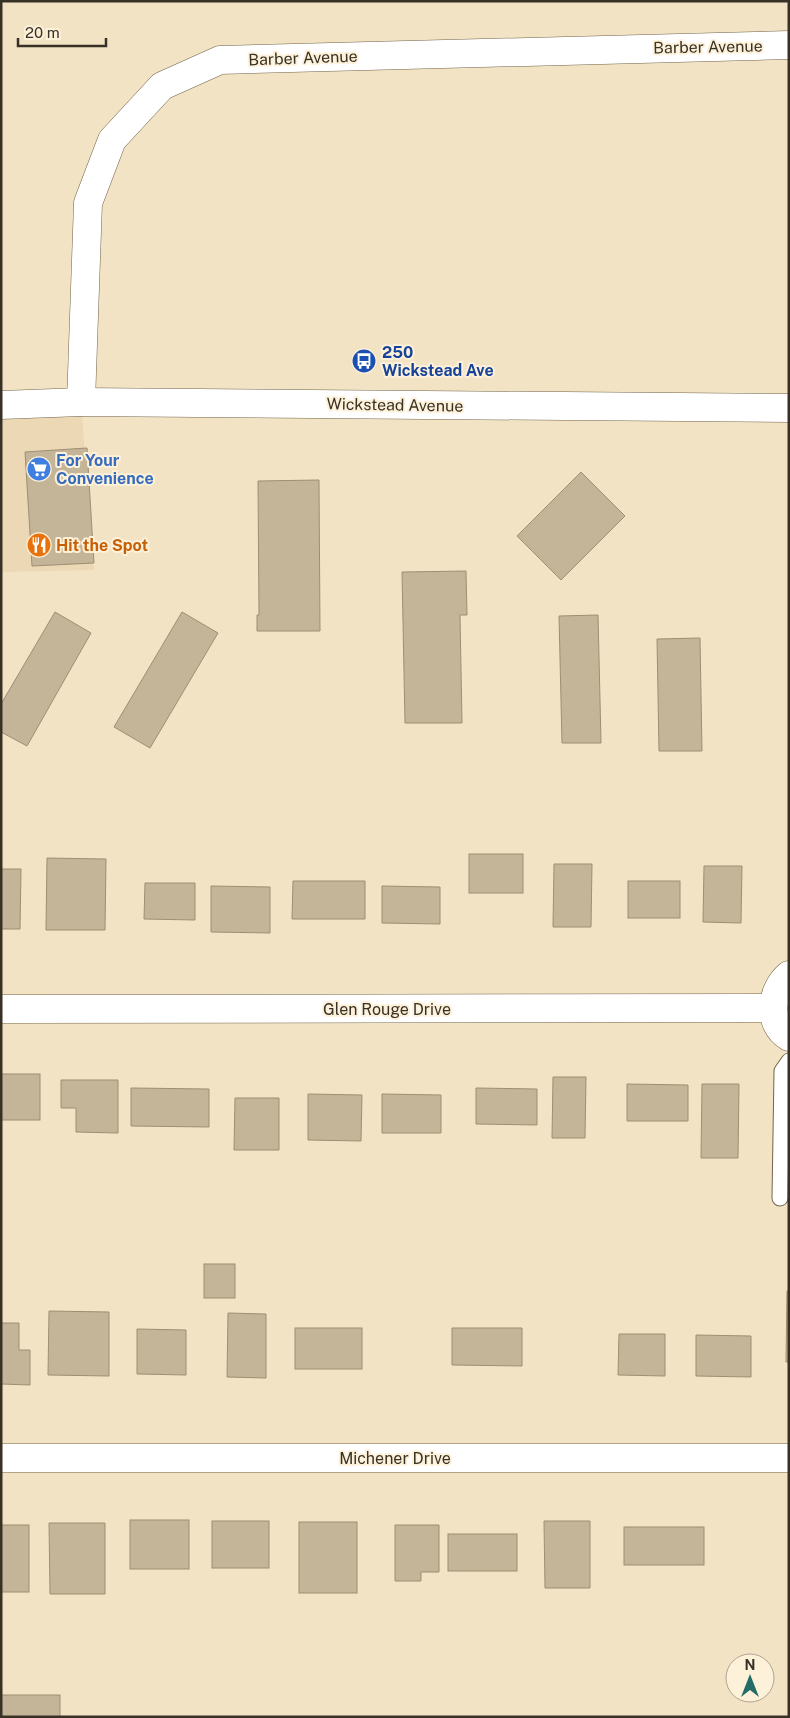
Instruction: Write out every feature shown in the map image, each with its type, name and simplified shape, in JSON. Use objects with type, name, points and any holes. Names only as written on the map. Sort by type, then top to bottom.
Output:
[{"type":"street","name":"Barber Avenue","points":[[81,402],[88,203],[112,140],[162,86],[220,60],[789,45]]},
{"type":"street","name":"Wickstead Avenue","points":[[1,405],[81,402],[789,408]]},
{"type":"street","points":[[789,975],[782,981],[775,994],[773,1008],[777,1023],[789,1037]]},
{"type":"street","name":"Glen Rouge Drive","points":[[1,1009],[773,1008]]},
{"type":"street","name":"Michener Drive","points":[[1,1458],[789,1458]]},
{"type":"lane","points":[[780,1198],[782,1071],[789,1061]]},
{"type":"shaded area","points":[[81,402],[94,570],[1,572],[1,405]]},
{"type":"building","points":[[87,448],[94,563],[32,566],[25,452]]},
{"type":"building","points":[[581,472],[625,516],[561,580],[517,536]]},
{"type":"building","points":[[319,480],[320,631],[257,631],[257,615],[259,615],[258,481]]},
{"type":"building","points":[[466,571],[467,615],[460,615],[462,723],[405,723],[402,572]]},
{"type":"building","points":[[55,612],[91,633],[27,746],[1,732],[1,704]]},
{"type":"building","points":[[182,612],[218,633],[150,748],[114,727]]},
{"type":"building","points":[[598,615],[601,743],[562,743],[559,616]]},
{"type":"building","points":[[700,638],[702,751],[659,751],[657,639]]},
{"type":"building","points":[[469,854],[523,854],[523,893],[469,893]]},
{"type":"building","points":[[47,858],[106,859],[105,930],[46,930]]},
{"type":"building","points":[[554,864],[592,864],[591,927],[553,927]]},
{"type":"building","points":[[704,866],[742,866],[741,923],[703,922]]},
{"type":"building","points":[[1,869],[21,869],[20,929],[1,929]]},
{"type":"building","points":[[293,881],[365,881],[365,919],[292,919]]},
{"type":"building","points":[[628,881],[680,881],[680,918],[628,918]]},
{"type":"building","points":[[145,883],[195,883],[195,920],[144,919]]},
{"type":"building","points":[[211,886],[270,887],[270,933],[211,932]]},
{"type":"building","points":[[382,886],[440,887],[440,924],[382,923]]},
{"type":"building","points":[[1,1074],[40,1074],[40,1120],[1,1120]]},
{"type":"building","points":[[553,1077],[586,1077],[585,1138],[552,1138]]},
{"type":"building","points":[[61,1080],[118,1080],[118,1133],[76,1132],[76,1108],[61,1108]]},
{"type":"building","points":[[627,1084],[688,1085],[688,1121],[627,1121]]},
{"type":"building","points":[[702,1084],[739,1084],[738,1158],[701,1158]]},
{"type":"building","points":[[131,1088],[209,1089],[209,1127],[131,1126]]},
{"type":"building","points":[[476,1088],[537,1089],[537,1125],[476,1124]]},
{"type":"building","points":[[308,1094],[362,1095],[361,1141],[308,1140]]},
{"type":"building","points":[[382,1094],[441,1095],[441,1133],[382,1133]]},
{"type":"building","points":[[235,1098],[279,1098],[279,1150],[234,1150]]},
{"type":"building","points":[[204,1264],[235,1264],[235,1298],[204,1298]]},
{"type":"building","points":[[787,1291],[789,1291],[789,1362],[786,1362]]},
{"type":"building","points":[[49,1311],[109,1312],[109,1376],[48,1375]]},
{"type":"building","points":[[228,1313],[266,1314],[266,1378],[227,1377]]},
{"type":"building","points":[[1,1323],[19,1323],[19,1350],[30,1350],[30,1385],[1,1384]]},
{"type":"building","points":[[295,1328],[362,1328],[362,1369],[295,1369]]},
{"type":"building","points":[[452,1328],[522,1328],[522,1366],[452,1365]]},
{"type":"building","points":[[137,1329],[186,1330],[186,1375],[137,1374]]},
{"type":"building","points":[[619,1334],[665,1334],[665,1376],[618,1375]]},
{"type":"building","points":[[696,1335],[751,1336],[751,1377],[696,1376]]},
{"type":"building","points":[[130,1520],[189,1520],[189,1569],[130,1569]]},
{"type":"building","points":[[212,1521],[269,1521],[269,1568],[212,1568]]},
{"type":"building","points":[[544,1521],[590,1521],[590,1588],[545,1588]]},
{"type":"building","points":[[299,1522],[357,1522],[357,1593],[299,1593]]},
{"type":"building","points":[[49,1523],[105,1523],[105,1594],[50,1594]]},
{"type":"building","points":[[1,1525],[29,1525],[29,1592],[1,1592]]},
{"type":"building","points":[[395,1525],[439,1525],[439,1572],[421,1572],[421,1581],[395,1581]]},
{"type":"building","points":[[624,1527],[704,1527],[704,1565],[624,1565]]},
{"type":"building","points":[[448,1534],[517,1534],[517,1571],[448,1571]]},
{"type":"building","points":[[1,1695],[60,1695],[60,1717],[1,1717]]},
{"type":"place","name":"250 Wickstead Ave","points":[[364,361]]},
{"type":"place","name":"For Your Convenience","points":[[39,469]]},
{"type":"place","name":"Hit the Spot","points":[[39,545]]}]
